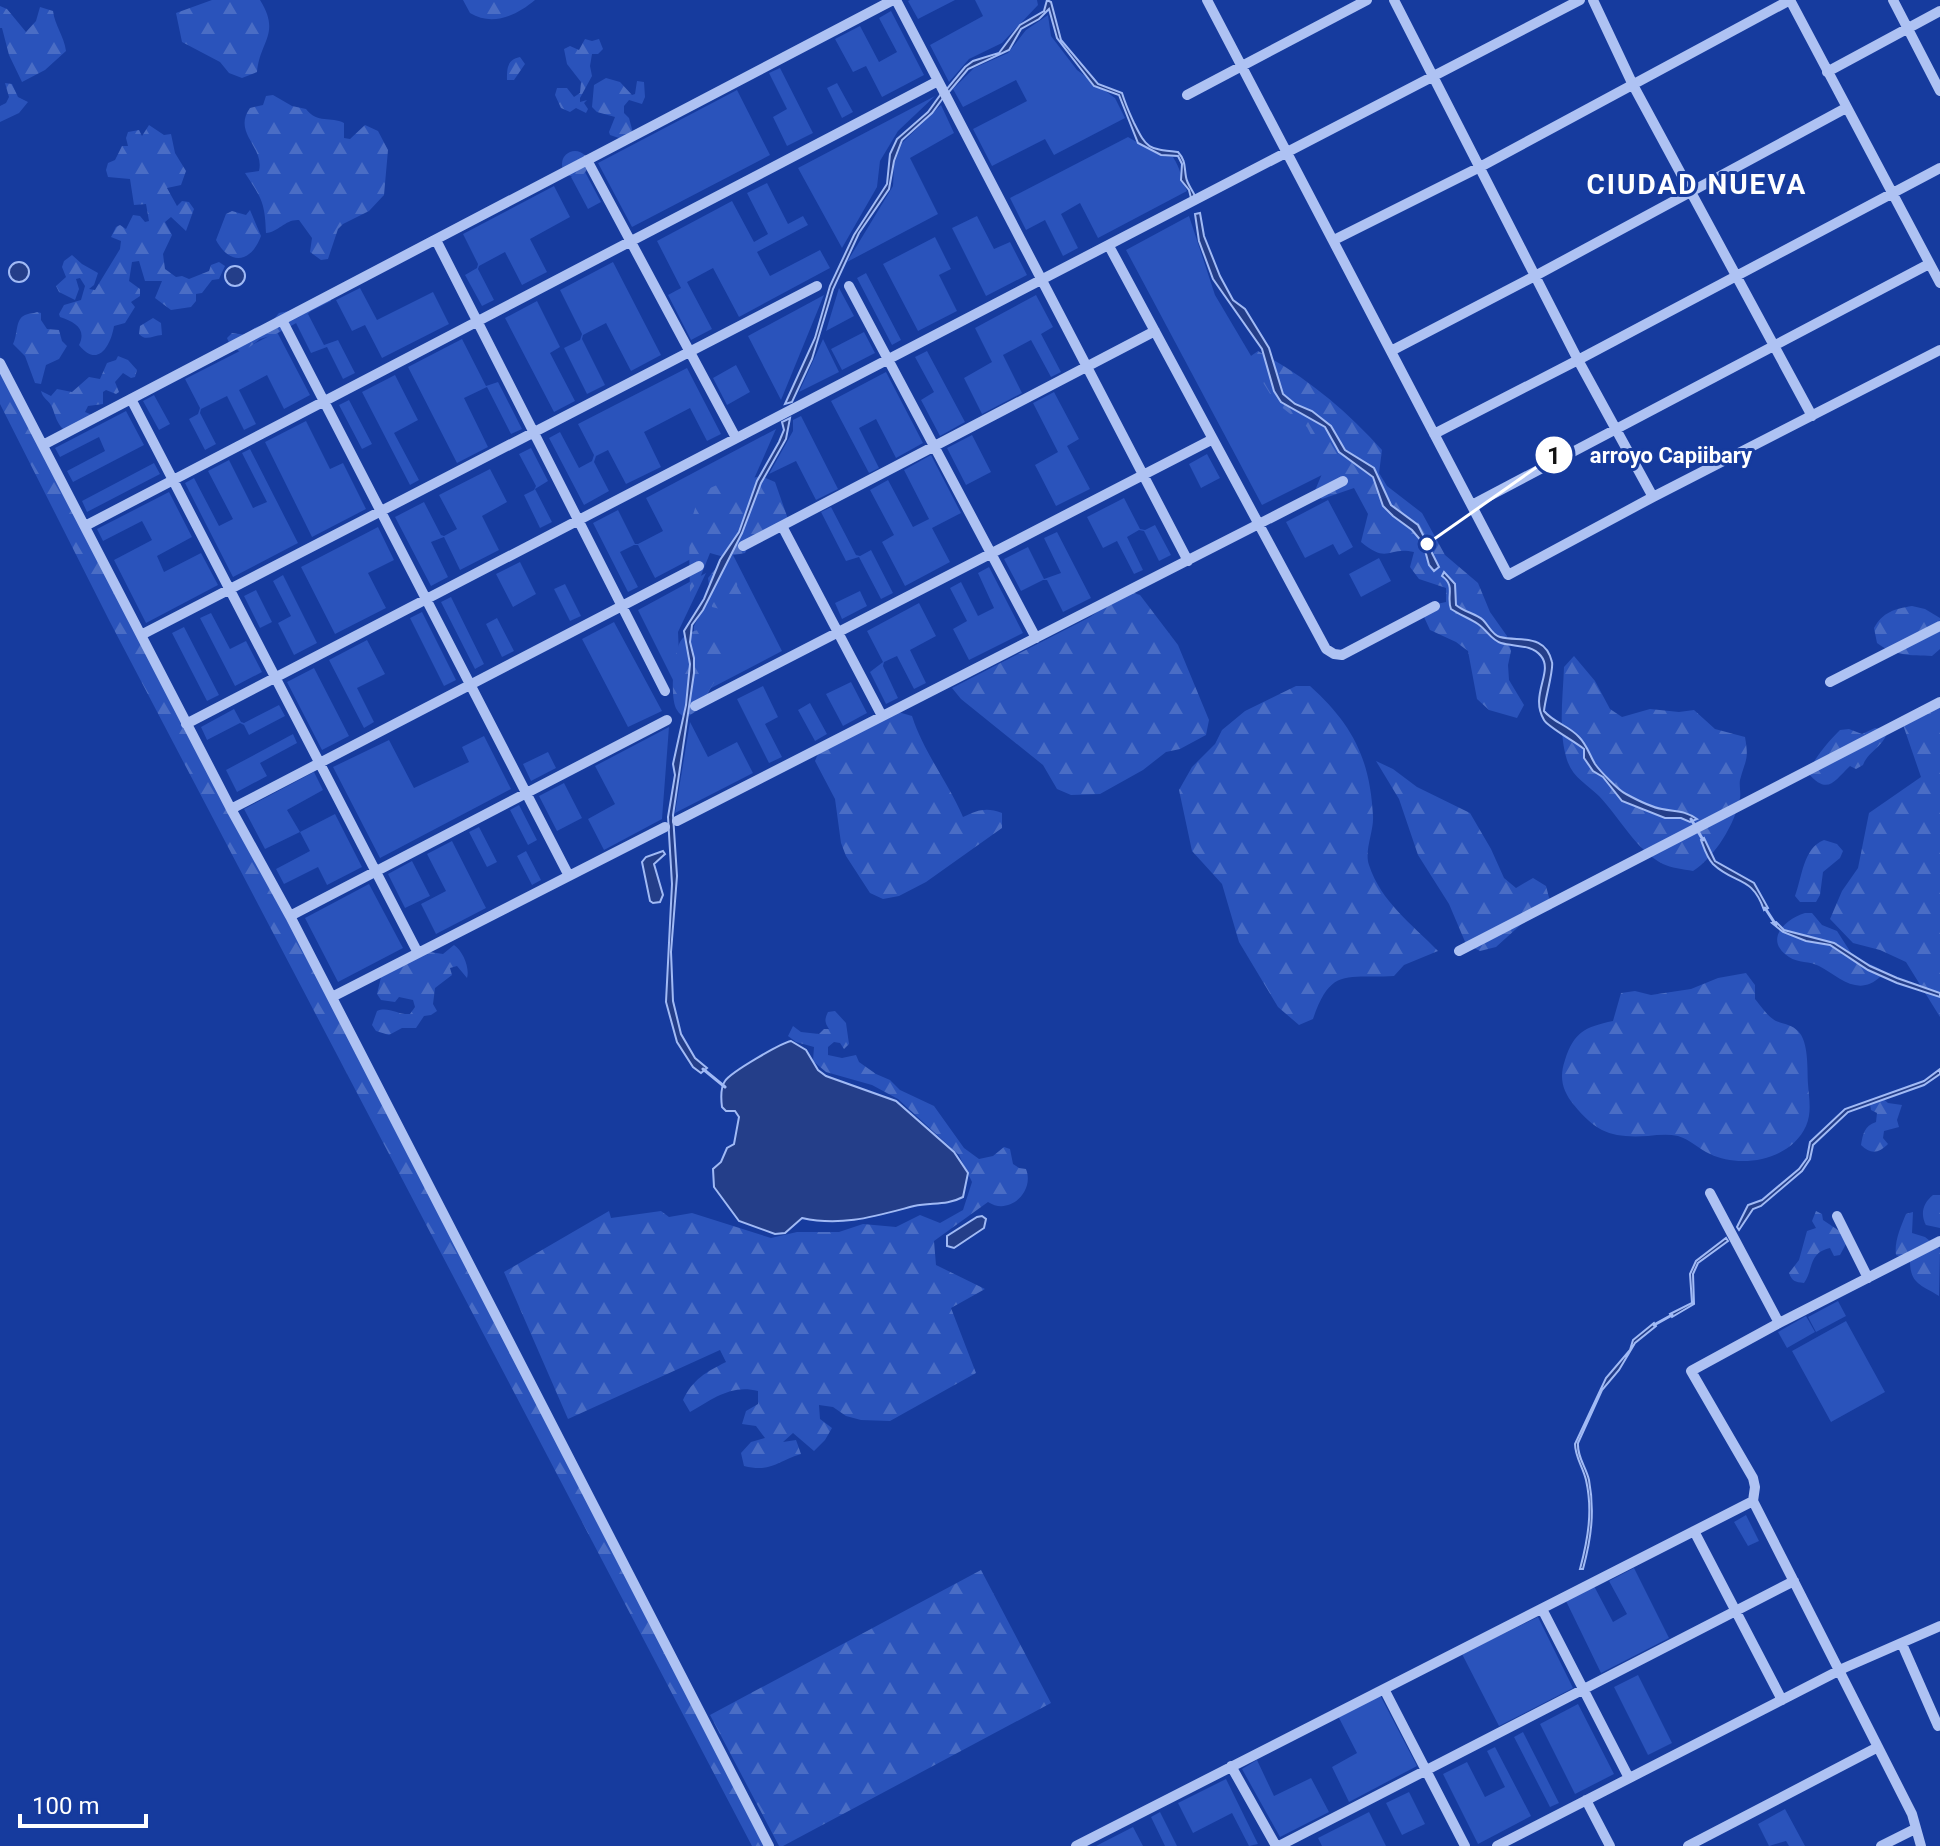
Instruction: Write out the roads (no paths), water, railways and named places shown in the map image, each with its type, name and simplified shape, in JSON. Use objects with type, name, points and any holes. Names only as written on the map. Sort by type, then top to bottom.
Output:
[{"type":"street","points":[[43,445],[895,0],[1188,561]]},
{"type":"street","points":[[1207,0],[1508,575],[1940,350]]},
{"type":"street","points":[[1187,95],[1367,0]]},
{"type":"street","points":[[1394,0],[1578,360],[1653,497]]},
{"type":"street","points":[[186,724],[1580,0]]},
{"type":"street","points":[[1593,0],[1633,85],[1812,416]]},
{"type":"street","points":[[1334,240],[1480,167],[1790,0],[1940,283]]},
{"type":"street","points":[[1893,0],[1940,91]]},
{"type":"street","points":[[1827,72],[1940,11]]},
{"type":"street","points":[[85,526],[631,242],[942,90]]},
{"type":"street","points":[[1391,351],[1846,108]]},
{"type":"street","points":[[587,160],[736,438]]},
{"type":"street","points":[[1434,434],[1940,168]]},
{"type":"street","points":[[436,240],[665,691]]},
{"type":"street","points":[[1109,246],[1326,649],[1342,655],[1435,606]]},
{"type":"street","points":[[1472,505],[1929,264]]},
{"type":"street","points":[[141,635],[817,286]]},
{"type":"street","points":[[849,286],[1036,638]]},
{"type":"street","points":[[282,320],[569,876]]},
{"type":"street","points":[[743,546],[1155,331]]},
{"type":"street","points":[[0,363],[186,724],[290,916],[769,1846]]},
{"type":"street","points":[[131,399],[418,953]]},
{"type":"street","points":[[695,706],[1213,439]]},
{"type":"street","points":[[677,821],[1343,481]]},
{"type":"street","points":[[782,526],[882,716]]},
{"type":"street","points":[[231,809],[699,566]]},
{"type":"street","points":[[1830,682],[1940,626]]},
{"type":"street","points":[[1459,951],[1940,702]]},
{"type":"street","points":[[290,916],[667,720]]},
{"type":"street","points":[[332,997],[665,827]]},
{"type":"street","points":[[1710,1193],[1779,1323]]},
{"type":"street","points":[[1837,1216],[1868,1278]]},
{"type":"street","points":[[1921,1846],[1912,1814],[1753,1501],[1753,1478],[1691,1371],[1940,1241]]},
{"type":"street","points":[[1077,1846],[1753,1501]]},
{"type":"street","points":[[1694,1531],[1782,1700]]},
{"type":"street","points":[[1231,1766],[1277,1846],[1794,1581]]},
{"type":"street","points":[[1542,1609],[1629,1778]]},
{"type":"street","points":[[1497,1846],[1839,1670],[1940,1626]]},
{"type":"street","points":[[1902,1644],[1938,1726]]},
{"type":"street","points":[[1384,1689],[1465,1846]]},
{"type":"street","points":[[1688,1846],[1878,1747]]},
{"type":"street","points":[[1586,1800],[1610,1846]]},
{"type":"street","points":[[1881,1846],[1915,1829]]},
{"type":"waterway","points":[[1691,819],[1703,840]]},
{"type":"waterway","points":[[1765,908],[1776,925]]},
{"type":"waterway","points":[[703,1069],[725,1087]]},
{"type":"waterway","points":[[1654,1325],[1672,1315]]},
{"type":"place","name":"arroyo Capiibary","points":[[1427,544]]},
{"type":"district","name":"CIUDAD NUEVA","points":[[1697,184]]}]
